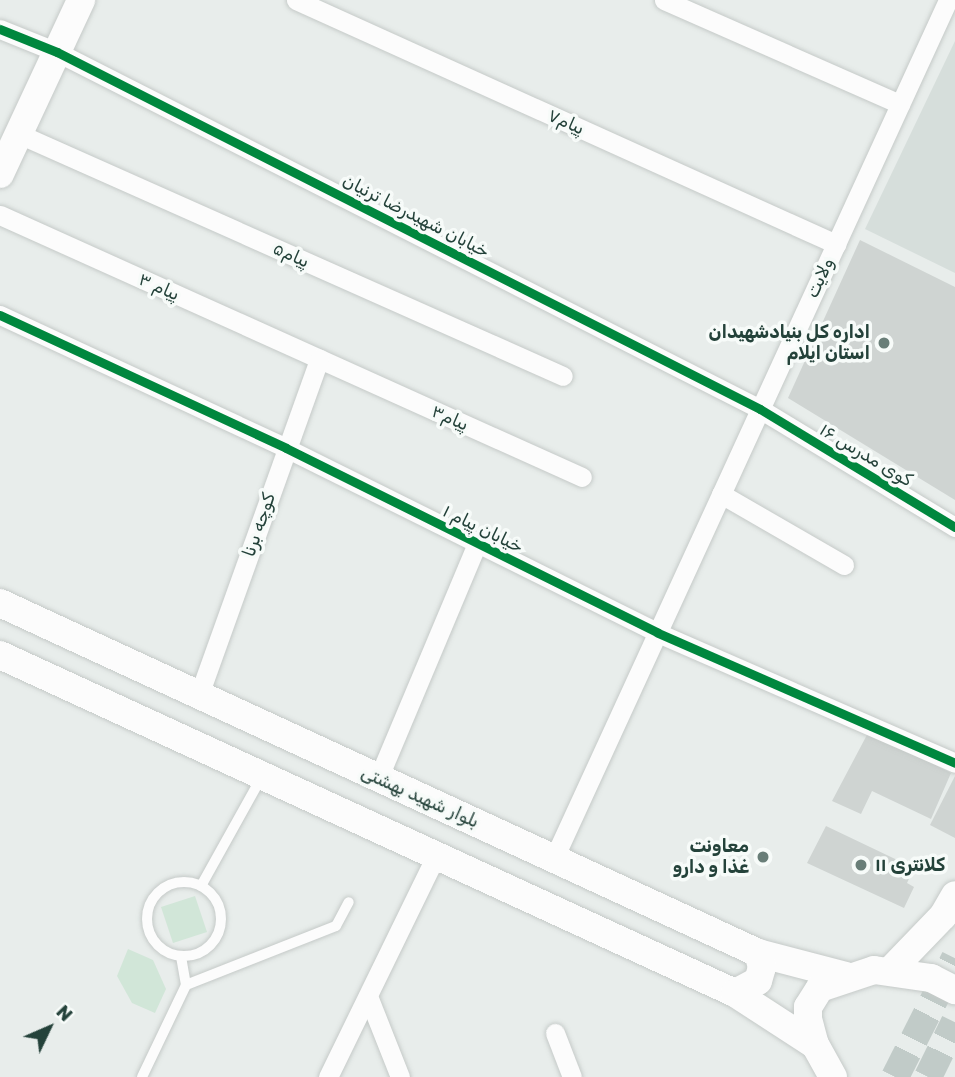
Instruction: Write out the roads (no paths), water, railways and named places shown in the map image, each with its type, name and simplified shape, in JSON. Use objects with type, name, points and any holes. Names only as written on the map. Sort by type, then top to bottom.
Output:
[{"type":"main road","points":[[0,174],[81,0]]},
{"type":"main road","name":"بلوار شهید بهشتی","points":[[0,603],[200,692],[378,779],[555,856],[758,953],[846,976]]},
{"type":"main road","points":[[0,655],[735,993],[815,1045]]},
{"type":"main road","points":[[890,971],[943,916],[955,895]]},
{"type":"main road","points":[[735,993],[758,981],[762,967],[758,953]]},
{"type":"main road","points":[[832,1077],[815,1045],[808,1018],[813,996],[820,988],[846,976],[890,971],[936,979],[955,990]]},
{"type":"street","name":"پیام۷","points":[[296,0],[836,244]]},
{"type":"street","points":[[664,0],[900,104]]},
{"type":"street","name":"ولایت","points":[[555,856],[948,0]]},
{"type":"street","name":"خیابان شهیدرضا ترنیان","points":[[0,29],[57,52],[760,409]]},
{"type":"street","name":"پیام۵","points":[[19,134],[563,376]]},
{"type":"street","name":"پیام ۳","points":[[0,215],[319,359]]},
{"type":"street","name":"خیابان پیام ۱","points":[[0,315],[286,449],[658,633],[955,764]]},
{"type":"street","name":"کوچه برنا","points":[[200,692],[319,359]]},
{"type":"street","name":"پیام۳","points":[[319,359],[582,477]]},
{"type":"street","name":"کوی مدرس ۱۶","points":[[760,409],[955,527]]},
{"type":"street","points":[[722,494],[844,565]]},
{"type":"street","points":[[378,779],[477,543]]},
{"type":"street","points":[[328,1077],[436,856]]},
{"type":"street","points":[[368,996],[400,1077]]},
{"type":"street","points":[[555,1033],[572,1077]]},
{"type":"lane","points":[[201,886],[263,775]]},
{"type":"lane","points":[[190,882],[201,886],[218,905],[220,930],[205,950],[181,957],[158,946],[147,925],[147,914],[150,902],[166,886],[190,882]]},
{"type":"lane","points":[[186,985],[336,926],[349,902]]},
{"type":"lane","points":[[142,1077],[186,985],[181,957]]},
{"type":"tunnel","points":[[895,1077],[955,958]]},
{"type":"tunnel","points":[[928,1077],[955,1022]]},
{"type":"place","name":"اداره کل بنیادشهیدان استان ایلام","points":[[884,343]]},
{"type":"place","name":"معاونت غذا و دارو","points":[[763,857]]},
{"type":"place","name":"کلانتری ۱۱","points":[[861,865]]}]
